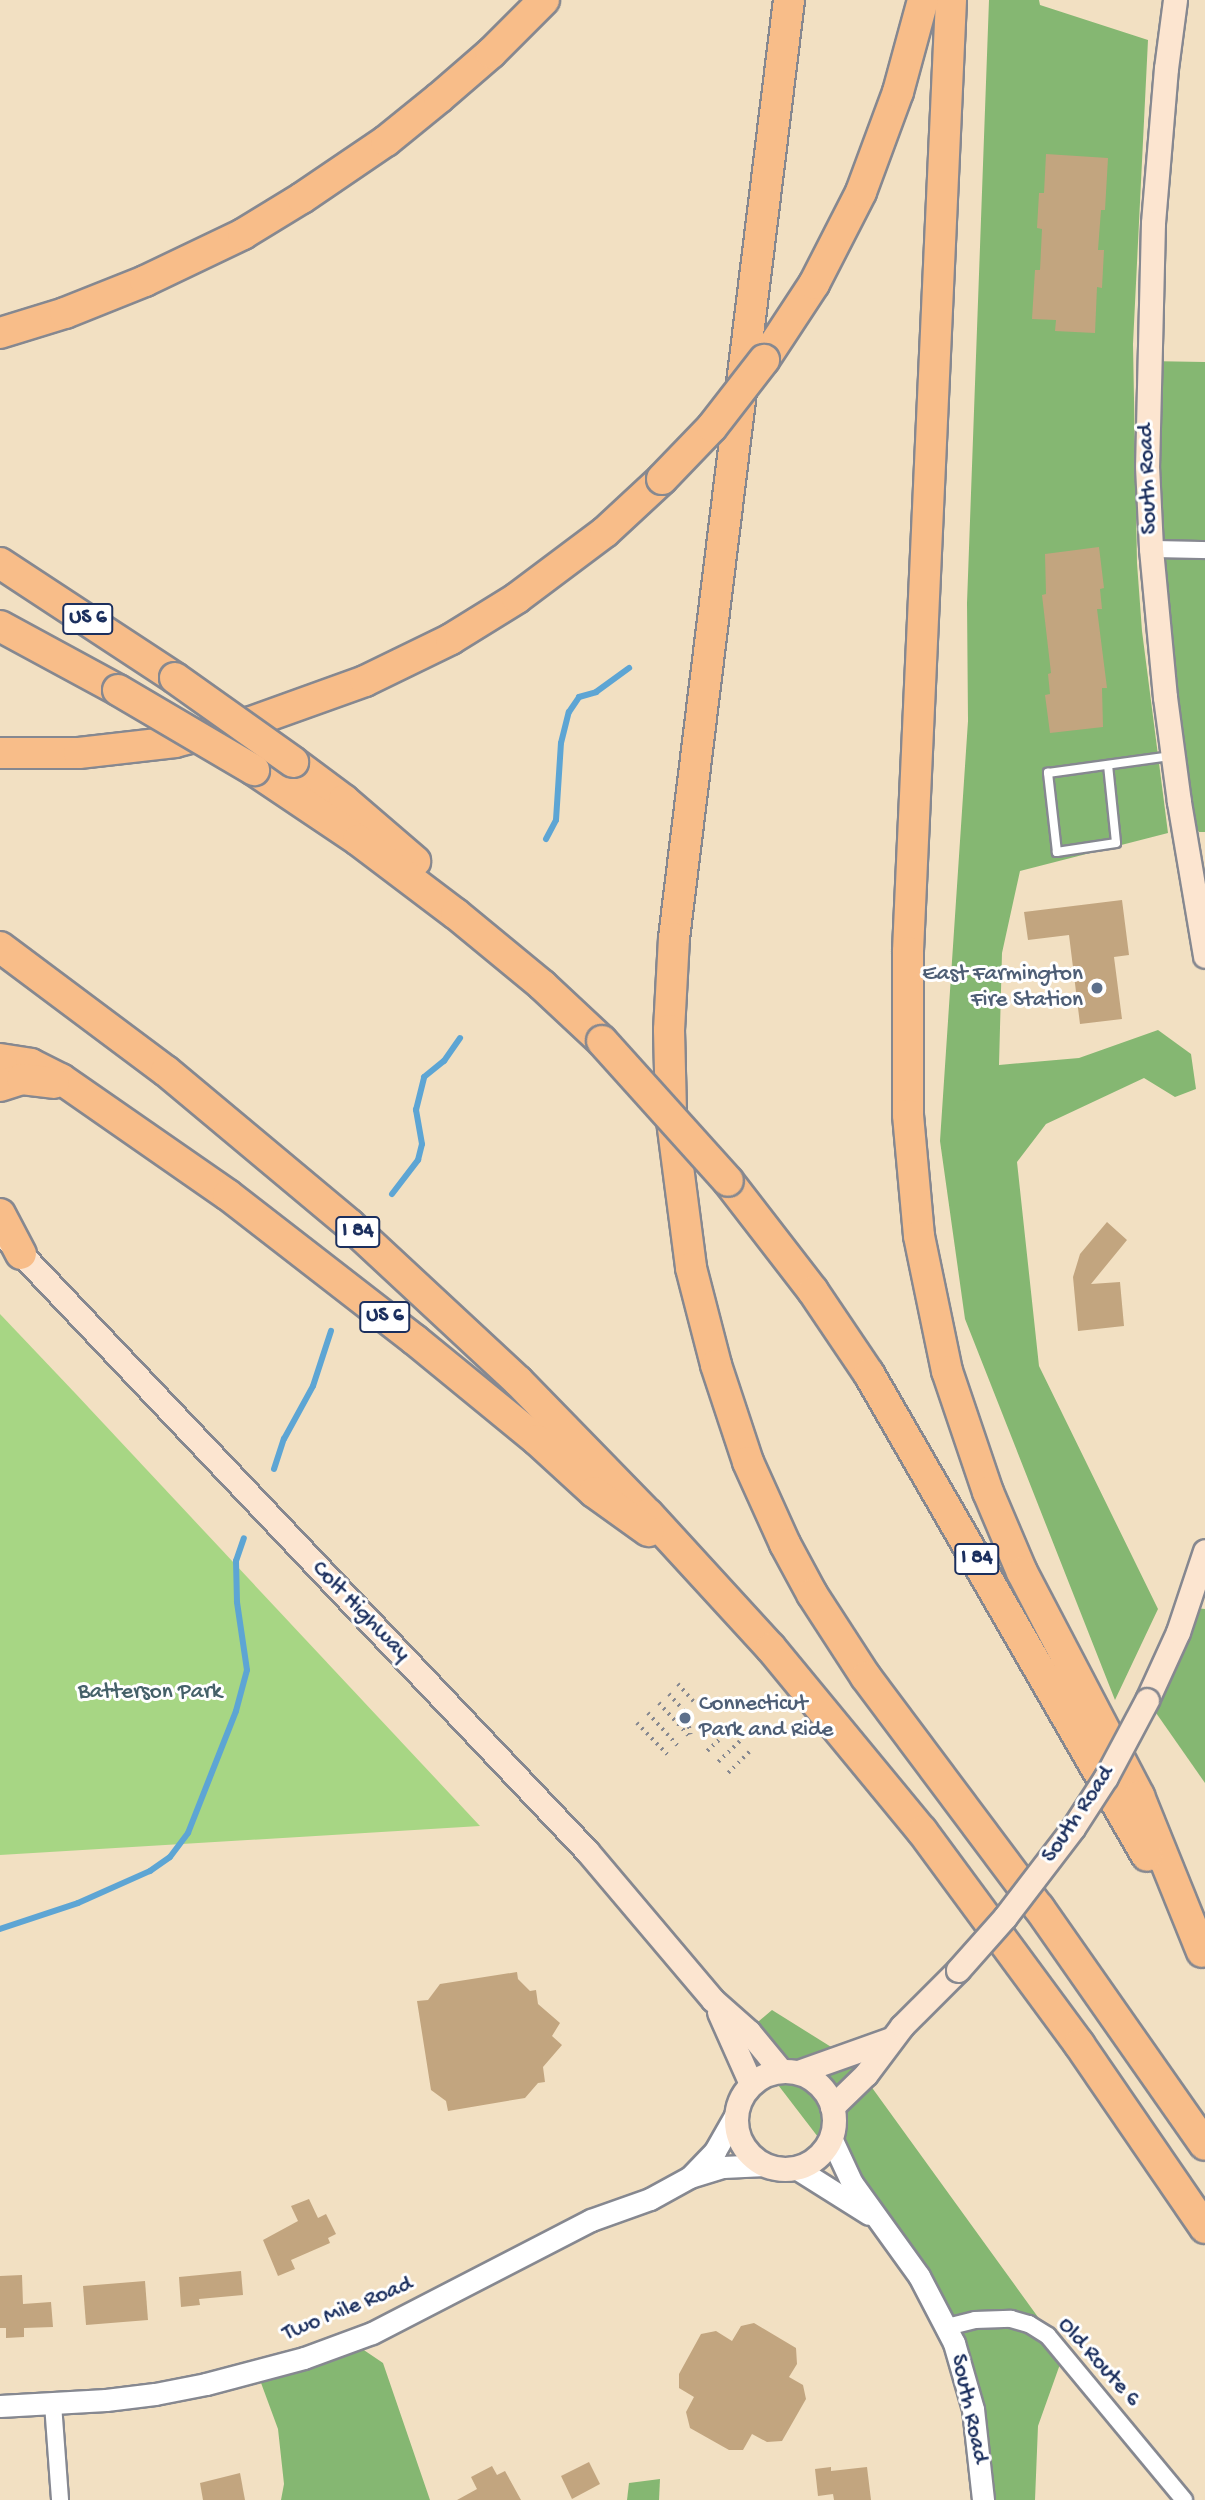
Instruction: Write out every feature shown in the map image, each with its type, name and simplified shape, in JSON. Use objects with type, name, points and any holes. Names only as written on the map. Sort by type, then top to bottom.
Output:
[{"type":"highway","points":[[0,333],[65,313],[145,281],[222,244],[302,198],[358,161],[430,106],[491,53],[544,0]]},
{"type":"highway","points":[[789,0],[686,821],[673,951],[669,1030],[671,1114],[691,1268],[716,1365],[741,1443],[772,1517],[812,1594],[866,1677],[1039,1908],[1205,2145]]},
{"type":"highway","points":[[0,753],[79,753],[174,742],[251,722],[365,681],[442,643],[517,598],[605,532],[712,427],[764,360],[814,284],[861,192],[898,92],[923,0]]},
{"type":"highway","points":[[951,0],[908,952],[908,1115],[919,1236],[947,1371],[984,1483],[1022,1572],[1134,1786],[1204,1955]]},
{"type":"highway","name":"US 6","points":[[0,563],[175,678],[293,762],[384,833],[425,870],[503,952]]},
{"type":"highway","name":"I 84","points":[[0,626],[118,690],[254,770],[368,847],[503,952],[602,1041],[728,1181],[813,1291],[869,1374],[1204,1955]]},
{"type":"highway","name":"I 84","points":[[0,947],[198,1097],[375,1247],[518,1381],[685,1552],[812,1695],[922,1831],[1079,2044],[1205,2228]]},
{"type":"highway","name":"US 6","points":[[0,1059],[31,1064],[79,1090],[286,1239],[489,1400],[617,1510],[685,1552]]},
{"type":"highway","points":[[0,1086],[29,1079],[79,1090]]},
{"type":"highway","points":[[0,1214],[21,1254]]},
{"type":"main road","name":"South Road","points":[[1175,0],[1158,148],[1150,291],[1147,452],[1151,549],[1173,755],[1205,956]]},
{"type":"main road","name":"Colt Highway","points":[[0,1231],[578,1841],[713,2000],[790,2071]]},
{"type":"main road","name":"South Road","points":[[832,2107],[866,2074],[891,2039],[1005,1917],[1073,1828],[1106,1777],[1147,1700],[1178,1632],[1205,1551]]},
{"type":"main road","name":"Colt Highway","points":[[713,2000],[751,2084]]},
{"type":"main road","name":"South Road","points":[[790,2071],[891,2039]]},
{"type":"main road","points":[[790,2071],[813,2080],[825,2091],[832,2107],[834,2122],[831,2138],[823,2151],[796,2168],[765,2165],[743,2144],[737,2129],[736,2114],[742,2097],[751,2084],[765,2075],[790,2071]]},
{"type":"street","points":[[1151,549],[1205,550]]},
{"type":"street","name":"Two Mile Road","points":[[690,2178],[715,2151],[736,2114]]},
{"type":"street","name":"South Road","points":[[831,2138],[852,2183],[919,2276],[947,2327],[971,2400],[980,2453],[983,2500]]},
{"type":"street","name":"Two Mile Road","points":[[0,2406],[118,2399],[206,2384],[304,2358],[372,2333],[591,2220],[650,2199],[690,2178],[723,2167],[765,2165]]},
{"type":"street","name":"South Road","points":[[796,2168],[874,2217]]},
{"type":"street","name":"Old Route 6","points":[[947,2327],[975,2320],[1011,2319],[1029,2324],[1048,2336],[1184,2500]]},
{"type":"street","points":[[53,2404],[60,2500]]},
{"type":"lane","points":[[1108,765],[1116,843],[1057,852],[1048,774],[1173,755]]},
{"type":"path","points":[[678,1684],[695,1703]]},
{"type":"path","points":[[659,1703],[690,1735],[686,1713],[668,1694]]},
{"type":"path","points":[[648,1713],[679,1746]]},
{"type":"path","points":[[637,1723],[669,1756]]},
{"type":"path","points":[[707,1751],[731,1729]]},
{"type":"path","points":[[718,1762],[741,1740]]},
{"type":"path","points":[[728,1773],[751,1751]]},
{"type":"green space","points":[[989,0],[1039,0],[1040,5],[1148,40],[1133,344],[1137,563],[1142,631],[1168,833],[1020,871],[1002,953],[999,1065],[1079,1058],[1158,1030],[1191,1054],[1196,1089],[1175,1097],[1144,1078],[1046,1124],[1017,1162],[1039,1366],[1158,1609],[1115,1700],[965,1319],[940,1141],[968,721],[967,603]]},
{"type":"green space","points":[[1147,361],[1205,362],[1205,832],[1199,832],[1179,802]]},
{"type":"green space","name":"Batterson Park","points":[[0,1314],[75,1393],[480,1826],[0,1855]]},
{"type":"green space","points":[[1185,1607],[1205,1609],[1205,1783],[1147,1700]]},
{"type":"green space","points":[[713,2000],[752,2027],[772,2010],[852,2060],[1064,2353],[1038,2426],[1035,2500],[983,2500],[962,2365],[841,2167]]},
{"type":"green space","points":[[349,2340],[383,2363],[430,2500],[281,2500],[284,2484],[278,2429],[257,2372]]},
{"type":"green space","points":[[660,2479],[659,2500],[627,2500],[629,2483]]},
{"type":"building","points":[[1046,154],[1108,158],[1105,210],[1101,210],[1098,250],[1104,250],[1102,288],[1097,287],[1095,333],[1055,331],[1056,320],[1032,319],[1035,270],[1040,270],[1042,229],[1037,228],[1039,193],[1044,193]]},
{"type":"building","points":[[1099,547],[1104,588],[1100,589],[1102,609],[1097,609],[1107,688],[1102,688],[1103,727],[1050,733],[1045,695],[1050,694],[1048,674],[1051,673],[1042,595],[1046,594],[1045,554]]},
{"type":"building","name":"East Farmington Fire Station","points":[[1122,900],[1129,955],[1114,957],[1122,1019],[1080,1024],[1069,935],[1028,940],[1024,912]]},
{"type":"building","points":[[1107,1222],[1127,1240],[1091,1284],[1120,1282],[1124,1326],[1078,1331],[1073,1277],[1080,1254]]},
{"type":"building","points":[[517,1972],[518,1979],[530,1991],[536,1990],[538,2004],[560,2023],[552,2036],[562,2045],[543,2067],[545,2082],[538,2083],[525,2098],[448,2111],[446,2101],[431,2090],[417,2001],[428,2000],[440,1984]]},
{"type":"building","points":[[309,2199],[318,2218],[326,2214],[336,2234],[328,2238],[330,2243],[291,2260],[295,2269],[278,2276],[263,2240],[298,2221],[291,2206]]},
{"type":"building","points":[[241,2271],[243,2295],[199,2299],[200,2305],[181,2307],[179,2277]]},
{"type":"building","points":[[22,2275],[23,2304],[51,2302],[53,2327],[24,2328],[24,2337],[6,2338],[6,2328],[0,2328],[0,2276]]},
{"type":"building","points":[[145,2281],[148,2320],[86,2325],[83,2286]]},
{"type":"building","points":[[754,2323],[796,2348],[797,2364],[789,2377],[803,2385],[806,2399],[782,2441],[767,2442],[752,2434],[743,2450],[729,2450],[690,2428],[686,2412],[694,2397],[679,2388],[679,2374],[701,2334],[716,2331],[732,2341],[741,2326]]},
{"type":"building","points":[[589,2462],[600,2484],[572,2499],[561,2476]]},
{"type":"building","points":[[492,2466],[497,2475],[505,2471],[521,2500],[457,2500],[477,2489],[471,2477]]},
{"type":"building","points":[[831,2467],[831,2471],[867,2467],[871,2500],[834,2500],[833,2494],[818,2496],[815,2469]]},
{"type":"building","points":[[240,2473],[245,2500],[203,2500],[200,2483]]},
{"type":"waterway","points":[[546,839],[556,820],[561,743],[569,712],[579,697],[596,692],[629,668]]},
{"type":"waterway","points":[[392,1194],[418,1160],[422,1144],[416,1110],[424,1077],[444,1061],[460,1038]]},
{"type":"waterway","points":[[274,1469],[284,1439],[313,1386],[331,1331]]},
{"type":"waterway","points":[[0,1929],[78,1903],[150,1871],[170,1857],[188,1833],[236,1711],[247,1670],[237,1602],[236,1561],[244,1538]]},
{"type":"place","name":"East Farmington Fire Station","points":[[1097,988]]},
{"type":"place","name":"Connecticut Park and Ride","points":[[685,1718]]}]
